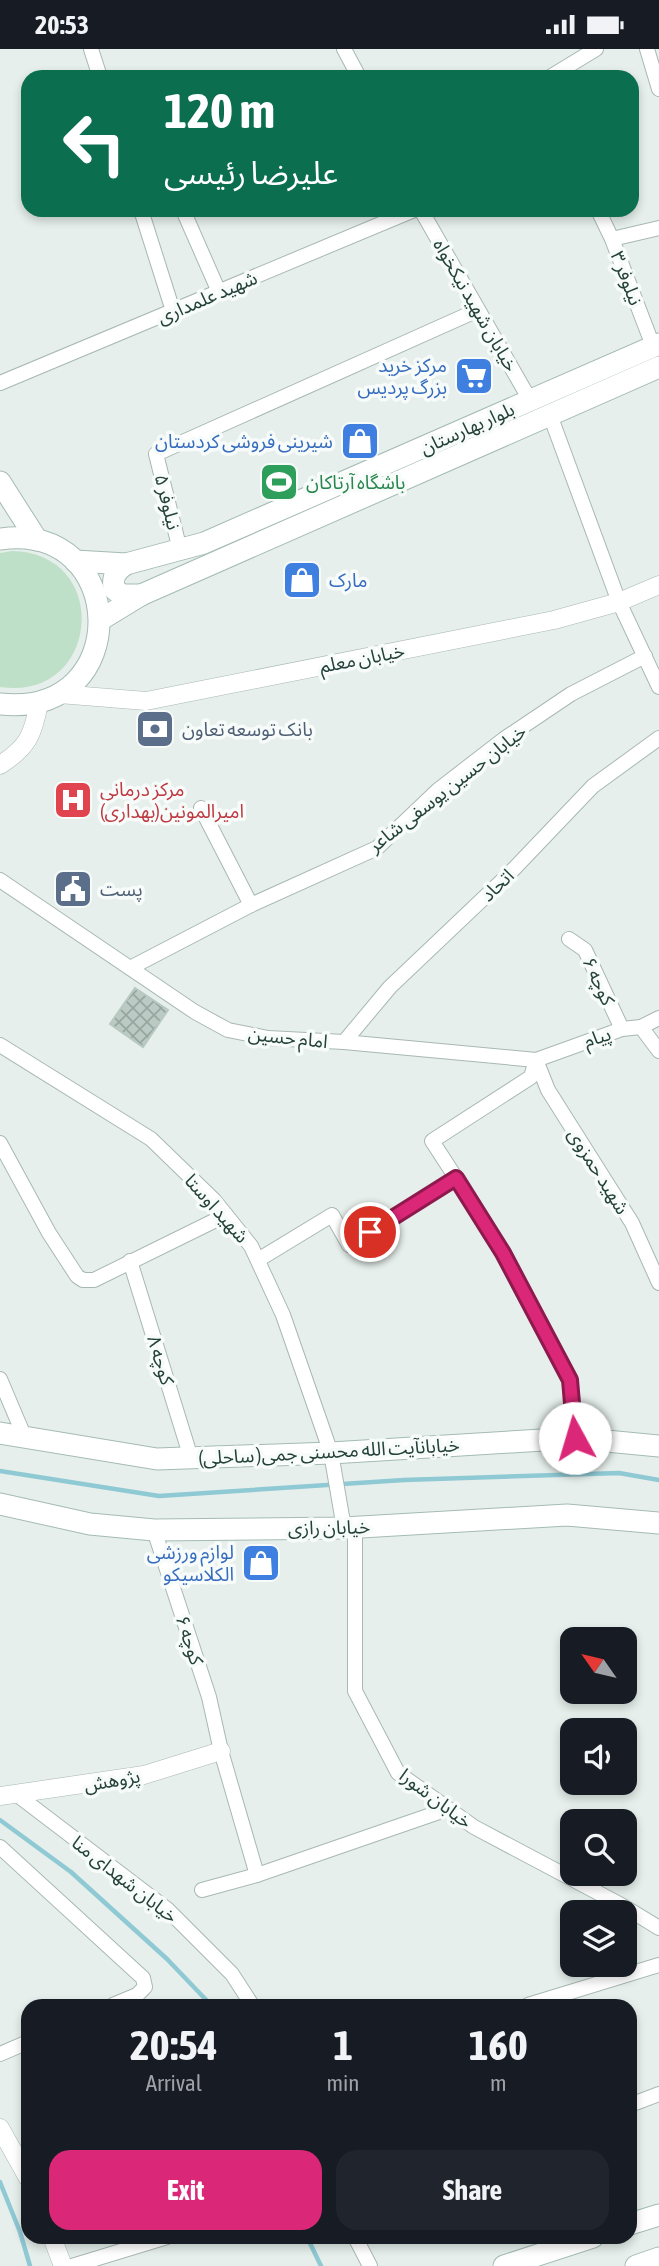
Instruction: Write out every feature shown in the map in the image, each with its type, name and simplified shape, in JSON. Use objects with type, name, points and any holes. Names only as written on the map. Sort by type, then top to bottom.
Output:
[{"type":"main road","name":"بلوار بهارستان","points":[[75,561],[126,564],[204,543],[530,400],[657,352]]},
{"type":"main road","name":"بلوار بهارستان","points":[[100,620],[141,595],[550,415],[657,352]]},
{"type":"main road","points":[[0,484],[37,540]]},
{"type":"main road","points":[[0,539],[15,537],[37,540],[57,548],[75,561],[88,578],[97,598],[100,620],[97,642],[89,662],[76,680],[59,694],[39,703],[17,706],[0,704]]},
{"type":"main road","points":[[126,564],[116,571],[114,589],[122,595],[141,595]]},
{"type":"main road","name":"خیابانآیت الله محسنی جمی( ساحلی)","points":[[0,1433],[157,1459],[331,1453],[575,1438],[659,1446]]},
{"type":"main road","name":"خیابان رازی","points":[[0,1504],[90,1524],[154,1530],[350,1528],[567,1515],[659,1523]]},
{"type":"main road","points":[[637,2222],[659,2215]]},
{"type":"main road","points":[[504,2266],[572,2244]]},
{"type":"main road","points":[[635,2266],[659,2258]]},
{"type":"street","points":[[91,49],[98,70]]},
{"type":"street","points":[[345,49],[356,70]]},
{"type":"street","points":[[562,70],[596,49]]},
{"type":"street","points":[[647,49],[659,89]]},
{"type":"street","points":[[143,217],[173,311]]},
{"type":"street","points":[[186,217],[219,292]]},
{"type":"street","name":"شهید علمداری","points":[[0,383],[397,217]]},
{"type":"street","name":"خیابان شهید نیکخواه","points":[[425,217],[530,400]]},
{"type":"street","name":"نیلوفر ۳","points":[[601,217],[657,352]]},
{"type":"street","points":[[612,239],[659,228]]},
{"type":"street","name":"نیلوفر ۵","points":[[180,550],[156,454],[478,310]]},
{"type":"street","points":[[550,415],[619,602],[659,687]]},
{"type":"street","name":"خیابان معلم","points":[[59,694],[146,701],[554,620],[619,602],[659,585]]},
{"type":"street","name":"خیابان حسین یوسفی شاعر","points":[[130,968],[251,905],[377,848],[438,790],[504,739],[571,694],[645,656]]},
{"type":"street","points":[[0,765],[16,755],[34,731],[39,703]]},
{"type":"street","name":"اتحاد","points":[[344,1042],[390,987],[509,874],[593,786],[659,738]]},
{"type":"street","points":[[201,808],[251,905]]},
{"type":"street","name":"امام حسین","points":[[0,880],[195,1012],[228,1030],[268,1038],[344,1042],[536,1060]]},
{"type":"street","name":"کوچه ۶","points":[[569,939],[585,950],[622,1029]]},
{"type":"street","name":"پیام","points":[[536,1060],[622,1029],[641,1027],[659,1018]]},
{"type":"street","points":[[641,1027],[659,1051]]},
{"type":"street","name":"شهید اوستا","points":[[0,1045],[150,1139],[214,1200],[251,1246],[284,1315],[331,1453],[350,1528]]},
{"type":"street","points":[[536,1060],[531,1077],[432,1142],[503,1253],[570,1380],[575,1438]]},
{"type":"street","name":"شهید حمزوی","points":[[536,1060],[548,1090],[632,1223],[659,1283]]},
{"type":"street","points":[[0,1143],[49,1233],[77,1276],[83,1279],[94,1280],[226,1215]]},
{"type":"street","points":[[258,1261],[332,1215],[349,1245],[456,1178]]},
{"type":"street","name":"کوچه ۸","points":[[130,1261],[191,1458]]},
{"type":"street","points":[[0,1380],[24,1438]]},
{"type":"street","name":"خیابان شورا","points":[[350,1528],[355,1691],[398,1773],[474,1827],[624,1906],[659,1928]]},
{"type":"street","name":"کوچه ۶","points":[[154,1530],[209,1697],[221,1751],[257,1875]]},
{"type":"street","name":"پژوهش","points":[[8,1795],[144,1775],[221,1751]]},
{"type":"street","name":"خیابان شهدای منا","points":[[8,1795],[167,1909],[232,1974],[248,1999]]},
{"type":"street","points":[[202,1890],[257,1875],[448,1808]]},
{"type":"street","points":[[0,1847],[143,1978],[145,1987],[137,1995],[127,1999]]},
{"type":"street","points":[[548,1999],[659,1965]]},
{"type":"street","points":[[0,2054],[21,2045]]},
{"type":"street","points":[[637,2102],[659,2094]]},
{"type":"street","points":[[0,2128],[21,2166]]},
{"type":"street","points":[[55,2244],[63,2266]]},
{"type":"street","points":[[72,2266],[144,2244]]},
{"type":"street","points":[[359,2244],[370,2266]]},
{"type":"green space","points":[[12,551],[45,558],[67,575],[79,599],[81,625],[74,651],[58,672],[33,686],[0,687],[0,553]]},
{"type":"building","points":[[135,988],[168,1010],[143,1047],[110,1024]]},
{"type":"waterway","points":[[0,1471],[159,1496],[404,1480],[619,1473],[659,1480]]},
{"type":"waterway","points":[[0,1820],[71,1872],[167,1959],[205,1999]]},
{"type":"waterway","points":[[0,2182],[21,2235]]},
{"type":"waterway","points":[[24,2244],[30,2266]]},
{"type":"waterway","points":[[310,2244],[321,2266]]},
{"type":"place","name":"مرکز خرید بزرگ پردیس","points":[[474,376]]},
{"type":"place","name":"شیرینی فروشی کردستان","points":[[360,441]]},
{"type":"place","name":"باشگاه آرتاکان","points":[[279,482]]},
{"type":"place","name":"مارک","points":[[302,580]]},
{"type":"place","name":"بانک توسعه تعاون","points":[[155,729]]},
{"type":"place","name":"مرکز درمانی امیرالمونین(بهداری)","points":[[73,800]]},
{"type":"place","name":"پست","points":[[73,889]]},
{"type":"place","name":"لوازم ورزشی الکلاسیکو","points":[[261,1563]]},
{"type":"route","points":[[370,1232],[456,1178],[503,1253],[570,1380],[575,1438]]}]
